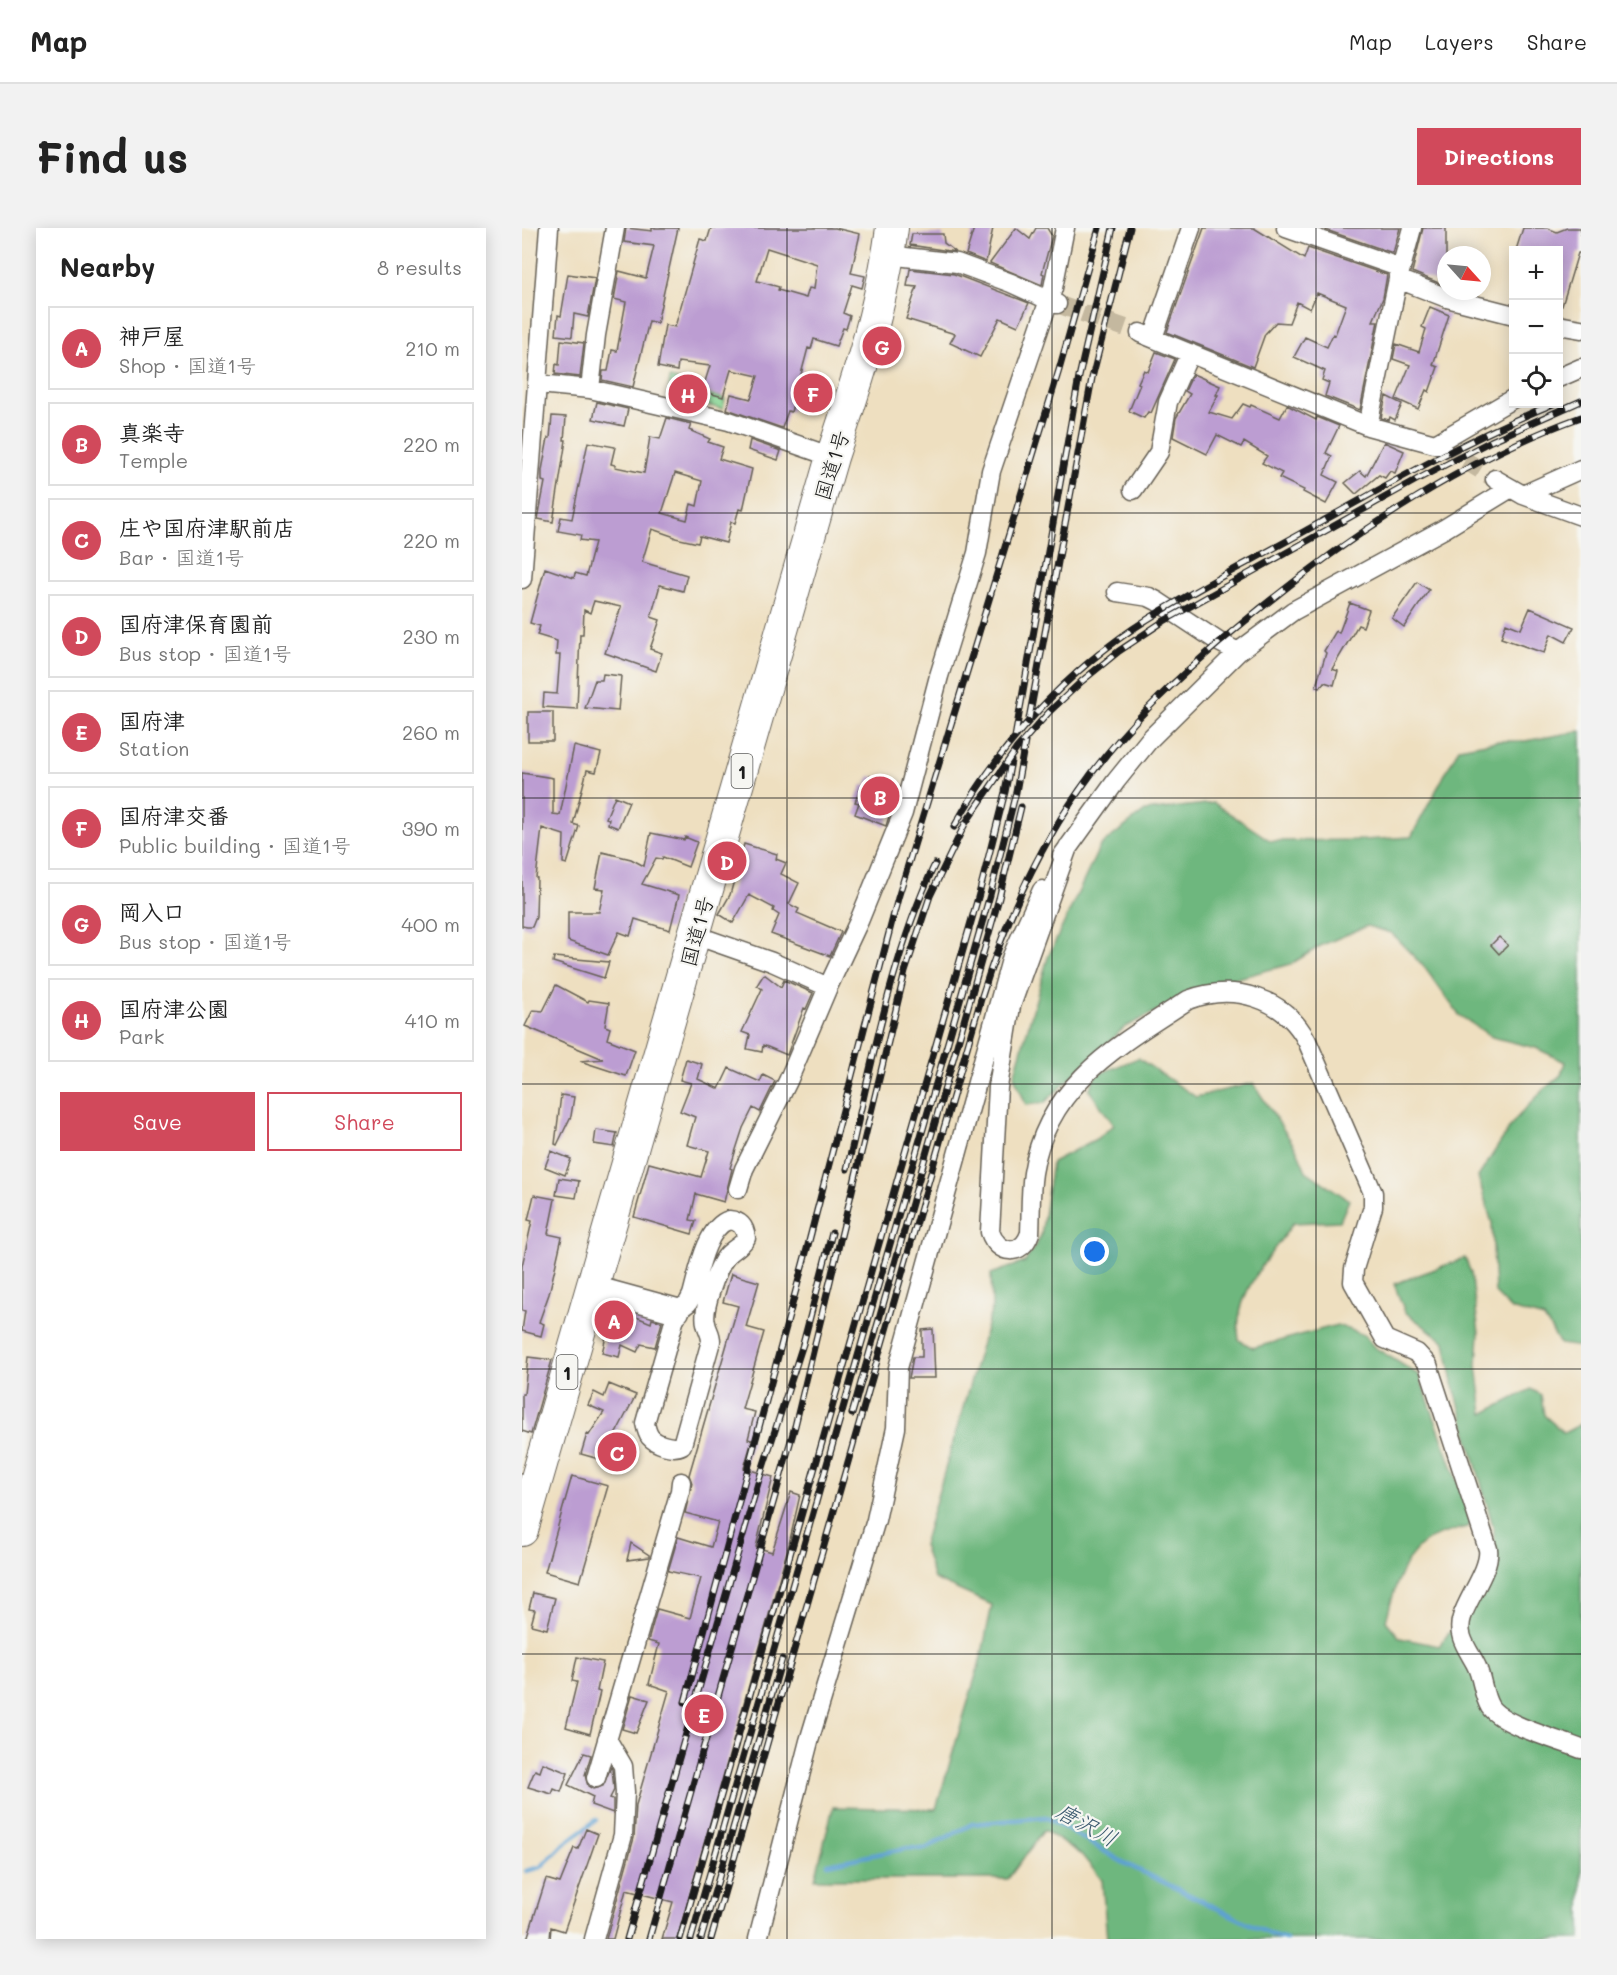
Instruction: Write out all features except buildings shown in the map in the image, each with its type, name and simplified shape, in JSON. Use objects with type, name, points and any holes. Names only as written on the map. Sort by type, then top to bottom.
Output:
[{"type":"highway","name":"国道1号","points":[[522,1530],[832,457],[860,375],[876,318],[890,241]]},
{"type":"street","points":[[522,579],[549,228]]},
{"type":"street","points":[[590,389],[596,335],[615,228]]},
{"type":"street","points":[[738,1189],[744,1169],[788,1081],[870,897],[903,813],[939,676],[977,553],[991,471],[1053,303],[1053,288],[1065,228]]},
{"type":"street","points":[[1191,228],[1146,336],[1368,426],[1439,445],[1509,401]]},
{"type":"street","points":[[1286,228],[1399,274],[1447,298],[1509,314]]},
{"type":"street","points":[[1368,426],[1399,274],[1412,228]]},
{"type":"street","points":[[890,241],[957,263],[1053,303]]},
{"type":"street","points":[[1563,326],[1581,329]]},
{"type":"street","points":[[1133,490],[1159,452],[1168,402],[1190,353]]},
{"type":"street","points":[[1563,376],[1581,368]]},
{"type":"street","points":[[538,384],[590,389],[729,421],[832,457]]},
{"type":"street","points":[[758,1939],[809,1741],[876,1520],[896,1428],[898,1368],[1009,967],[1049,875],[1150,739],[1238,652],[1293,611],[1444,529],[1517,491],[1581,469]]},
{"type":"street","points":[[1495,479],[1517,491],[1581,516]]},
{"type":"street","points":[[1118,592],[1149,597],[1157,601],[1238,652]]},
{"type":"street","points":[[1068,848],[1011,1006],[998,1087],[990,1232],[994,1242],[1002,1248],[1013,1250],[1019,1249],[1028,1239],[1033,1173],[1040,1146],[1061,1101],[1096,1062],[1188,1000],[1204,994],[1237,993],[1269,1004],[1292,1018],[1307,1041],[1373,1192],[1372,1207],[1354,1269],[1353,1282],[1384,1339],[1417,1353],[1428,1365],[1488,1549],[1488,1560],[1463,1614],[1460,1628],[1461,1635],[1478,1669],[1487,1701],[1497,1714],[1512,1723],[1581,1749]]},
{"type":"street","points":[[695,935],[772,962],[828,987]]},
{"type":"street","points":[[734,1220],[740,1223],[746,1232],[746,1238],[739,1247],[728,1254],[719,1266],[706,1305],[705,1322],[711,1333],[711,1341],[682,1445],[672,1447],[653,1440],[648,1435],[645,1423],[677,1311],[688,1303],[692,1295],[711,1236],[725,1221],[734,1220]]},
{"type":"street","points":[[593,1288],[677,1311]]},
{"type":"street","points":[[596,1778],[681,1482]]},
{"type":"street","points":[[594,1939],[623,1835],[625,1792],[623,1766],[607,1739]]},
{"type":"green space","points":[[670,378],[702,387],[701,392],[725,399],[723,409],[668,396]]},
{"type":"green space","points":[[1581,731],[1581,1347],[1560,1344],[1544,1318],[1511,1309],[1495,1293],[1492,1223],[1478,1177],[1514,1121],[1543,1090],[1561,1075],[1565,1062],[1536,1048],[1492,1037],[1459,1015],[1425,968],[1391,933],[1367,926],[1322,945],[1291,964],[1207,986],[1125,1027],[1044,1103],[1026,1105],[1014,1076],[1048,957],[1100,846],[1145,811],[1214,803],[1271,841],[1411,837],[1459,748],[1497,741],[1525,741]]},
{"type":"green space","points":[[1138,1058],[1196,1097],[1253,1083],[1297,1150],[1306,1171],[1349,1200],[1340,1221],[1293,1223],[1254,1278],[1247,1292],[1238,1323],[1239,1340],[1253,1348],[1337,1325],[1364,1335],[1374,1347],[1419,1375],[1469,1513],[1469,1526],[1425,1542],[1404,1567],[1386,1621],[1400,1638],[1439,1646],[1481,1591],[1497,1561],[1493,1526],[1453,1383],[1445,1342],[1405,1312],[1394,1284],[1465,1258],[1471,1273],[1479,1333],[1477,1365],[1483,1414],[1531,1389],[1541,1395],[1544,1415],[1564,1433],[1581,1424],[1581,1939],[1107,1939],[1102,1880],[1081,1854],[1044,1830],[1008,1879],[815,1879],[833,1807],[936,1809],[981,1658],[992,1605],[934,1579],[923,1545],[992,1308],[991,1274],[1025,1262],[1041,1236],[1052,1162],[1096,1139],[1114,1125],[1089,1090],[1096,1075]]},
{"type":"waterway","name":"唐沢川","points":[[828,1864],[908,1848],[925,1849],[972,1824],[1046,1817],[1126,1864],[1270,1934],[1286,1939]]},
{"type":"waterway","name":"唐沢川","points":[[526,1871],[541,1867],[563,1845],[596,1820]]},
{"type":"tunnel","points":[[1057,304],[1140,333]]},
{"type":"tunnel","points":[[1442,446],[1495,479]]},
{"type":"railway","points":[[685,1702],[807,1249],[898,898],[1059,370],[1099,228]]},
{"type":"railway","points":[[1015,737],[1079,377],[1113,228]]},
{"type":"railway","points":[[1029,719],[1092,378],[1130,228]]},
{"type":"railway","points":[[649,1939],[795,1426],[905,972],[930,896],[965,824],[1017,748],[1050,711],[1119,651],[1164,621],[1418,479],[1491,441],[1581,401]]},
{"type":"railway","points":[[954,827],[972,796],[1014,738],[1063,685],[1118,639],[1189,595],[1402,477],[1461,446],[1543,408]]},
{"type":"railway","points":[[711,1939],[981,999],[1010,918],[1048,840],[1079,791],[1133,724],[1195,663],[1277,595],[1359,535],[1445,481],[1535,435],[1581,417]]},
{"type":"railway","points":[[691,1939],[990,895],[1016,792],[1025,742]]},
{"type":"railway","points":[[680,1939],[979,894],[1011,761]]},
{"type":"railway","points":[[852,1414],[999,898],[1021,807]]},
{"type":"railway","points":[[847,1169],[894,975],[906,936],[935,864]]},
{"type":"railway","points":[[627,1939],[758,1483],[803,1344],[832,1233]]},
{"type":"railway","points":[[701,1939],[782,1659]]},
{"type":"place","name":"岡入口","points":[[882,346]]},
{"type":"place","name":"国府津交番","points":[[813,393]]},
{"type":"place","name":"国府津公園","points":[[688,394]]},
{"type":"place","name":"真楽寺","points":[[880,796]]},
{"type":"place","name":"国府津保育園前","points":[[727,861]]},
{"type":"place","name":"神戸屋","points":[[614,1320]]},
{"type":"place","name":"庄や国府津駅前店","points":[[617,1452]]},
{"type":"place","name":"国府津","points":[[704,1714]]}]
